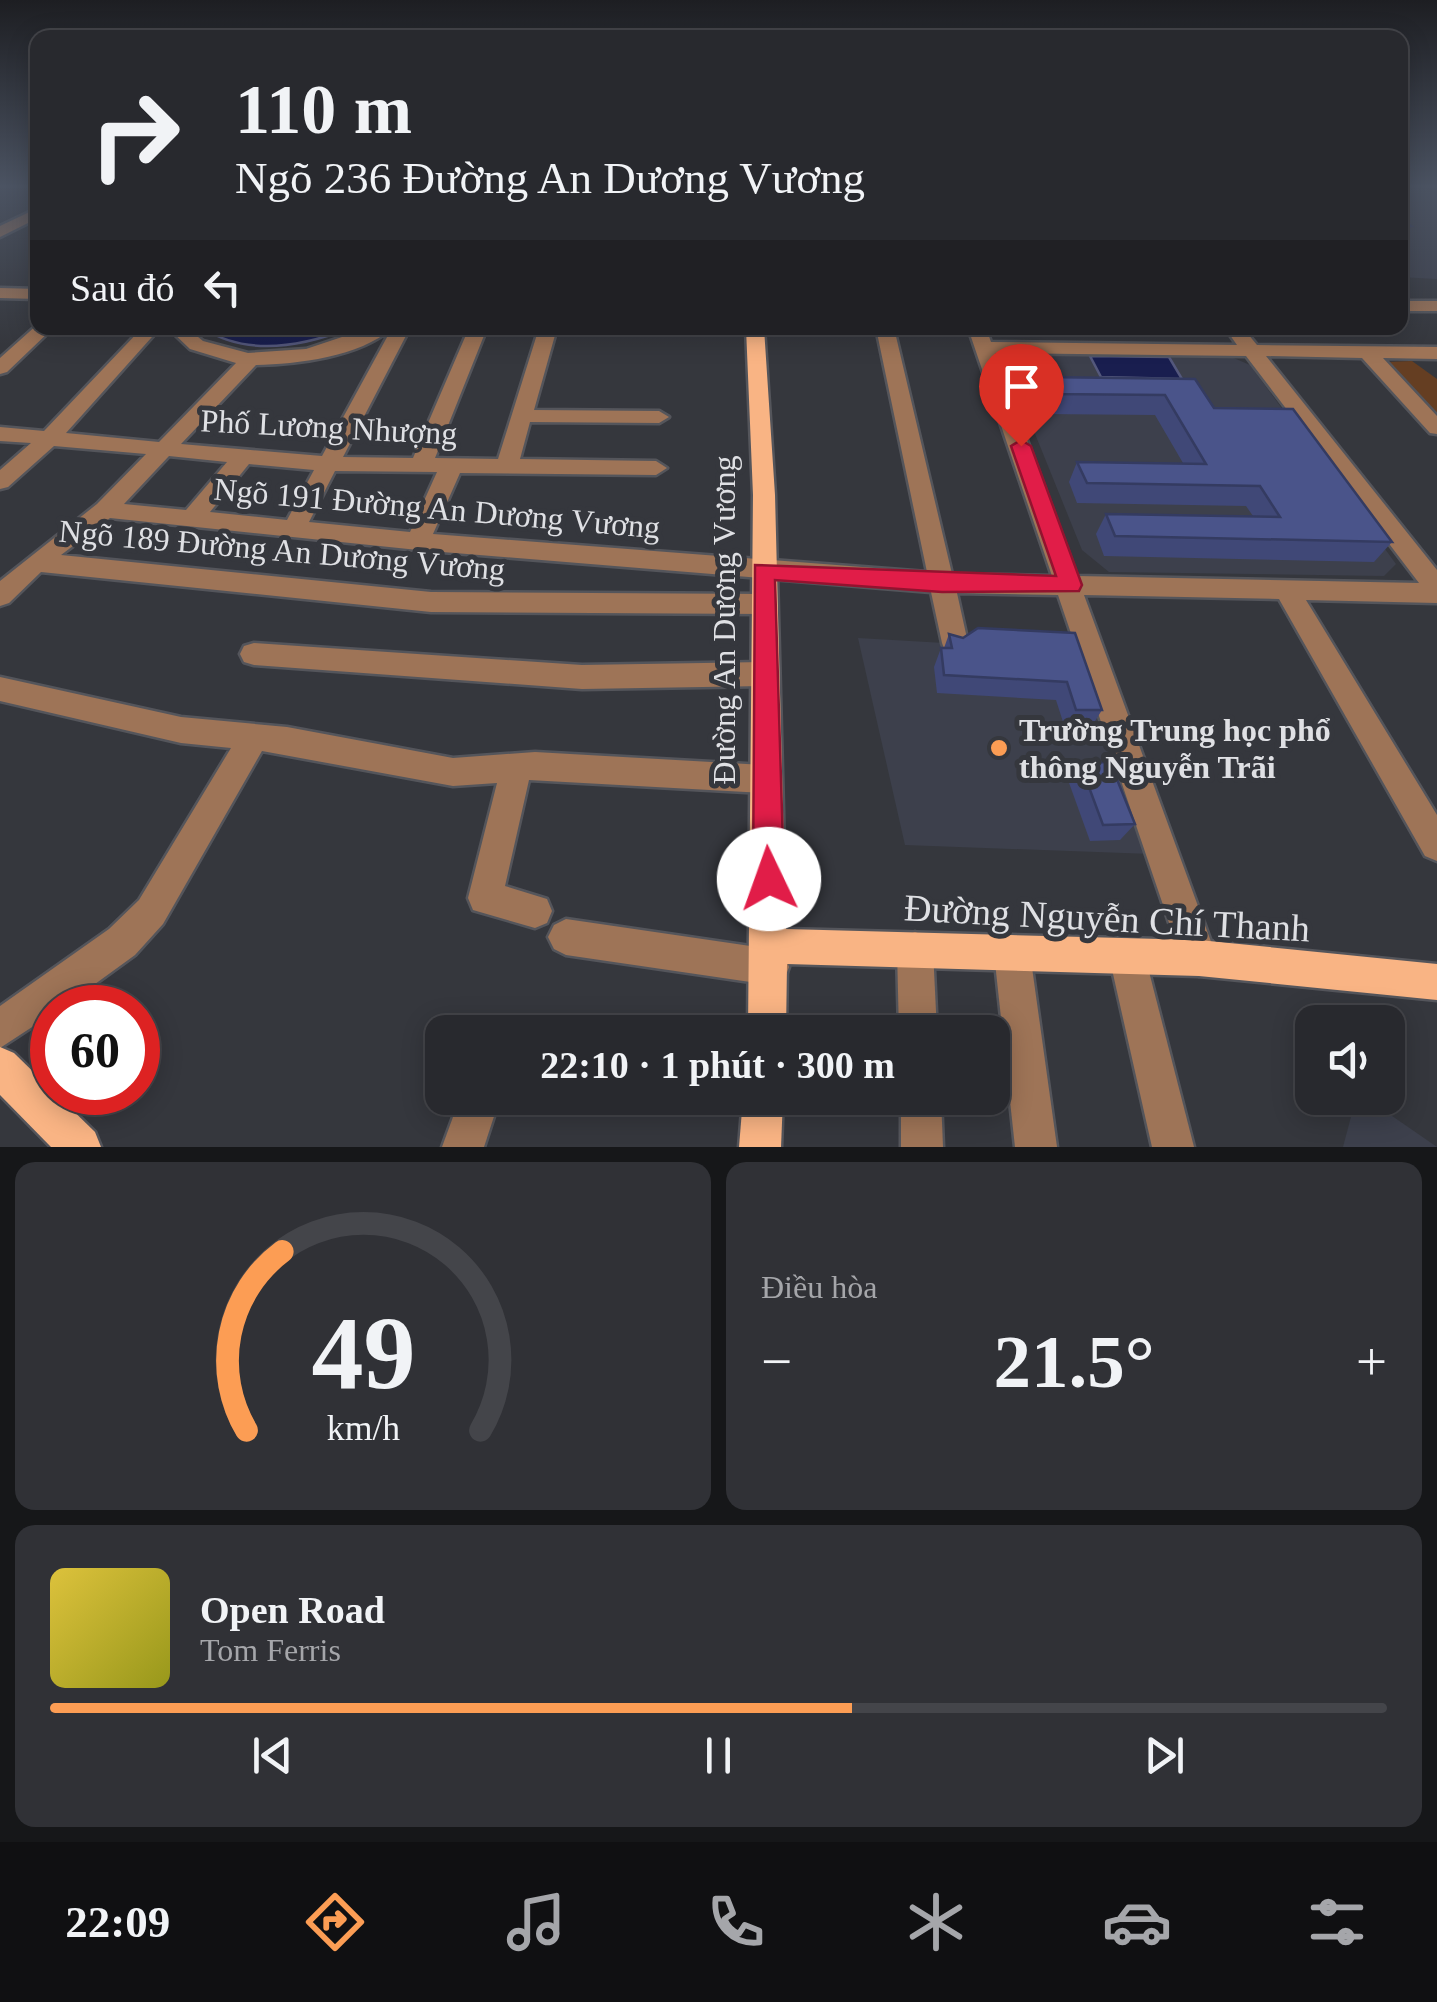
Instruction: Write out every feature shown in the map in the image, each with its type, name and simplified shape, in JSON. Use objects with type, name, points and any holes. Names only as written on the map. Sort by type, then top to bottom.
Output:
[{"type":"main road","name":"Đường An Dương Vương","points":[[756,335],[763,416],[764,779],[771,956],[768,1015]]},
{"type":"main road","name":"Đường Nguyễn Chí Thanh","points":[[771,956],[915,950],[1199,958],[1437,982]]},
{"type":"main road","points":[[0,1067],[80,1147]]},
{"type":"main road","points":[[760,1147],[762,1115]]},
{"type":"street","points":[[0,292],[30,294]]},
{"type":"street","points":[[1408,306],[1437,306]]},
{"type":"street","points":[[0,368],[36,335]]},
{"type":"street","points":[[0,482],[49,438],[144,335]]},
{"type":"street","points":[[185,335],[200,347],[252,358],[314,351],[362,335]]},
{"type":"street","points":[[294,528],[397,335]]},
{"type":"street","points":[[420,466],[475,335]]},
{"type":"street","points":[[506,468],[546,335]]},
{"type":"street","points":[[886,335],[954,642]]},
{"type":"street","points":[[1239,335],[1437,590]]},
{"type":"street","points":[[1199,958],[981,337],[1252,351],[1437,353]]},
{"type":"street","points":[[1367,352],[1437,428]]},
{"type":"street","points":[[1416,353],[1437,374]]},
{"type":"street","points":[[0,596],[36,562],[105,510],[252,358]]},
{"type":"street","points":[[520,416],[659,416]]},
{"type":"street","name":"Phố Lương Nhượng","points":[[0,434],[328,464],[656,468]]},
{"type":"street","points":[[192,518],[242,458]]},
{"type":"street","points":[[418,541],[451,467]]},
{"type":"street","name":"Ngõ 191 Đường An Dương Vương","points":[[105,510],[418,541],[942,583],[1437,590]]},
{"type":"street","name":"Ngõ 189 Đường An Dương Vương","points":[[36,562],[430,602],[764,604]]},
{"type":"street","points":[[1287,590],[1437,846]]},
{"type":"street","points":[[254,654],[582,677],[765,674]]},
{"type":"street","points":[[0,689],[181,730],[254,737],[453,772],[516,768],[764,779]]},
{"type":"street","points":[[0,1029],[122,942],[151,912],[254,737]]},
{"type":"street","points":[[516,768],[486,898],[535,910]]},
{"type":"street","points":[[566,937],[771,956]]},
{"type":"street","points":[[915,950],[917,1015]]},
{"type":"street","points":[[1012,953],[1036,1147]]},
{"type":"street","points":[[1127,956],[1173,1147]]},
{"type":"street","points":[[463,1147],[474,1115]]},
{"type":"street","points":[[921,1115],[922,1147]]},
{"type":"shaded area","points":[[1408,239],[1437,239],[1437,279],[1408,277]]},
{"type":"shaded area","points":[[216,335],[329,335],[276,346],[238,343]]},
{"type":"shaded area","points":[[1014,353],[1229,356],[1250,365],[1396,564],[1384,576],[1109,572],[1082,550],[1006,362]]},
{"type":"shaded area","points":[[1090,356],[1169,357],[1182,379],[1101,377]]},
{"type":"shaded area","points":[[1412,361],[1437,379],[1437,420],[1385,362]]},
{"type":"shaded area","name":"Trường Trung học phổ thông Nguyễn Trãi","points":[[858,638],[1081,651],[1151,854],[905,845]]},
{"type":"shaded area","points":[[1351,1115],[1391,1115],[1437,1147],[1343,1147]]},
{"type":"building","points":[[1043,377],[1195,379],[1214,408],[1293,409],[1392,542],[1115,536],[1106,514],[1280,517],[1260,486],[1087,483],[1077,462],[1206,464],[1165,395],[1050,394]]},
{"type":"building","points":[[978,628],[1075,633],[1102,710],[1076,710],[1067,682],[944,675],[941,648],[952,648],[949,634],[963,638]]},
{"type":"building","points":[[1110,762],[1135,824],[1103,825],[1080,763]]},
{"type":"place","name":"Trường Trung học phổ thông Nguyễn Trãi","points":[[999,748]]},
{"type":"route","points":[[769,879],[764,779],[763,571],[942,583],[1071,585],[1021,446]]}]
